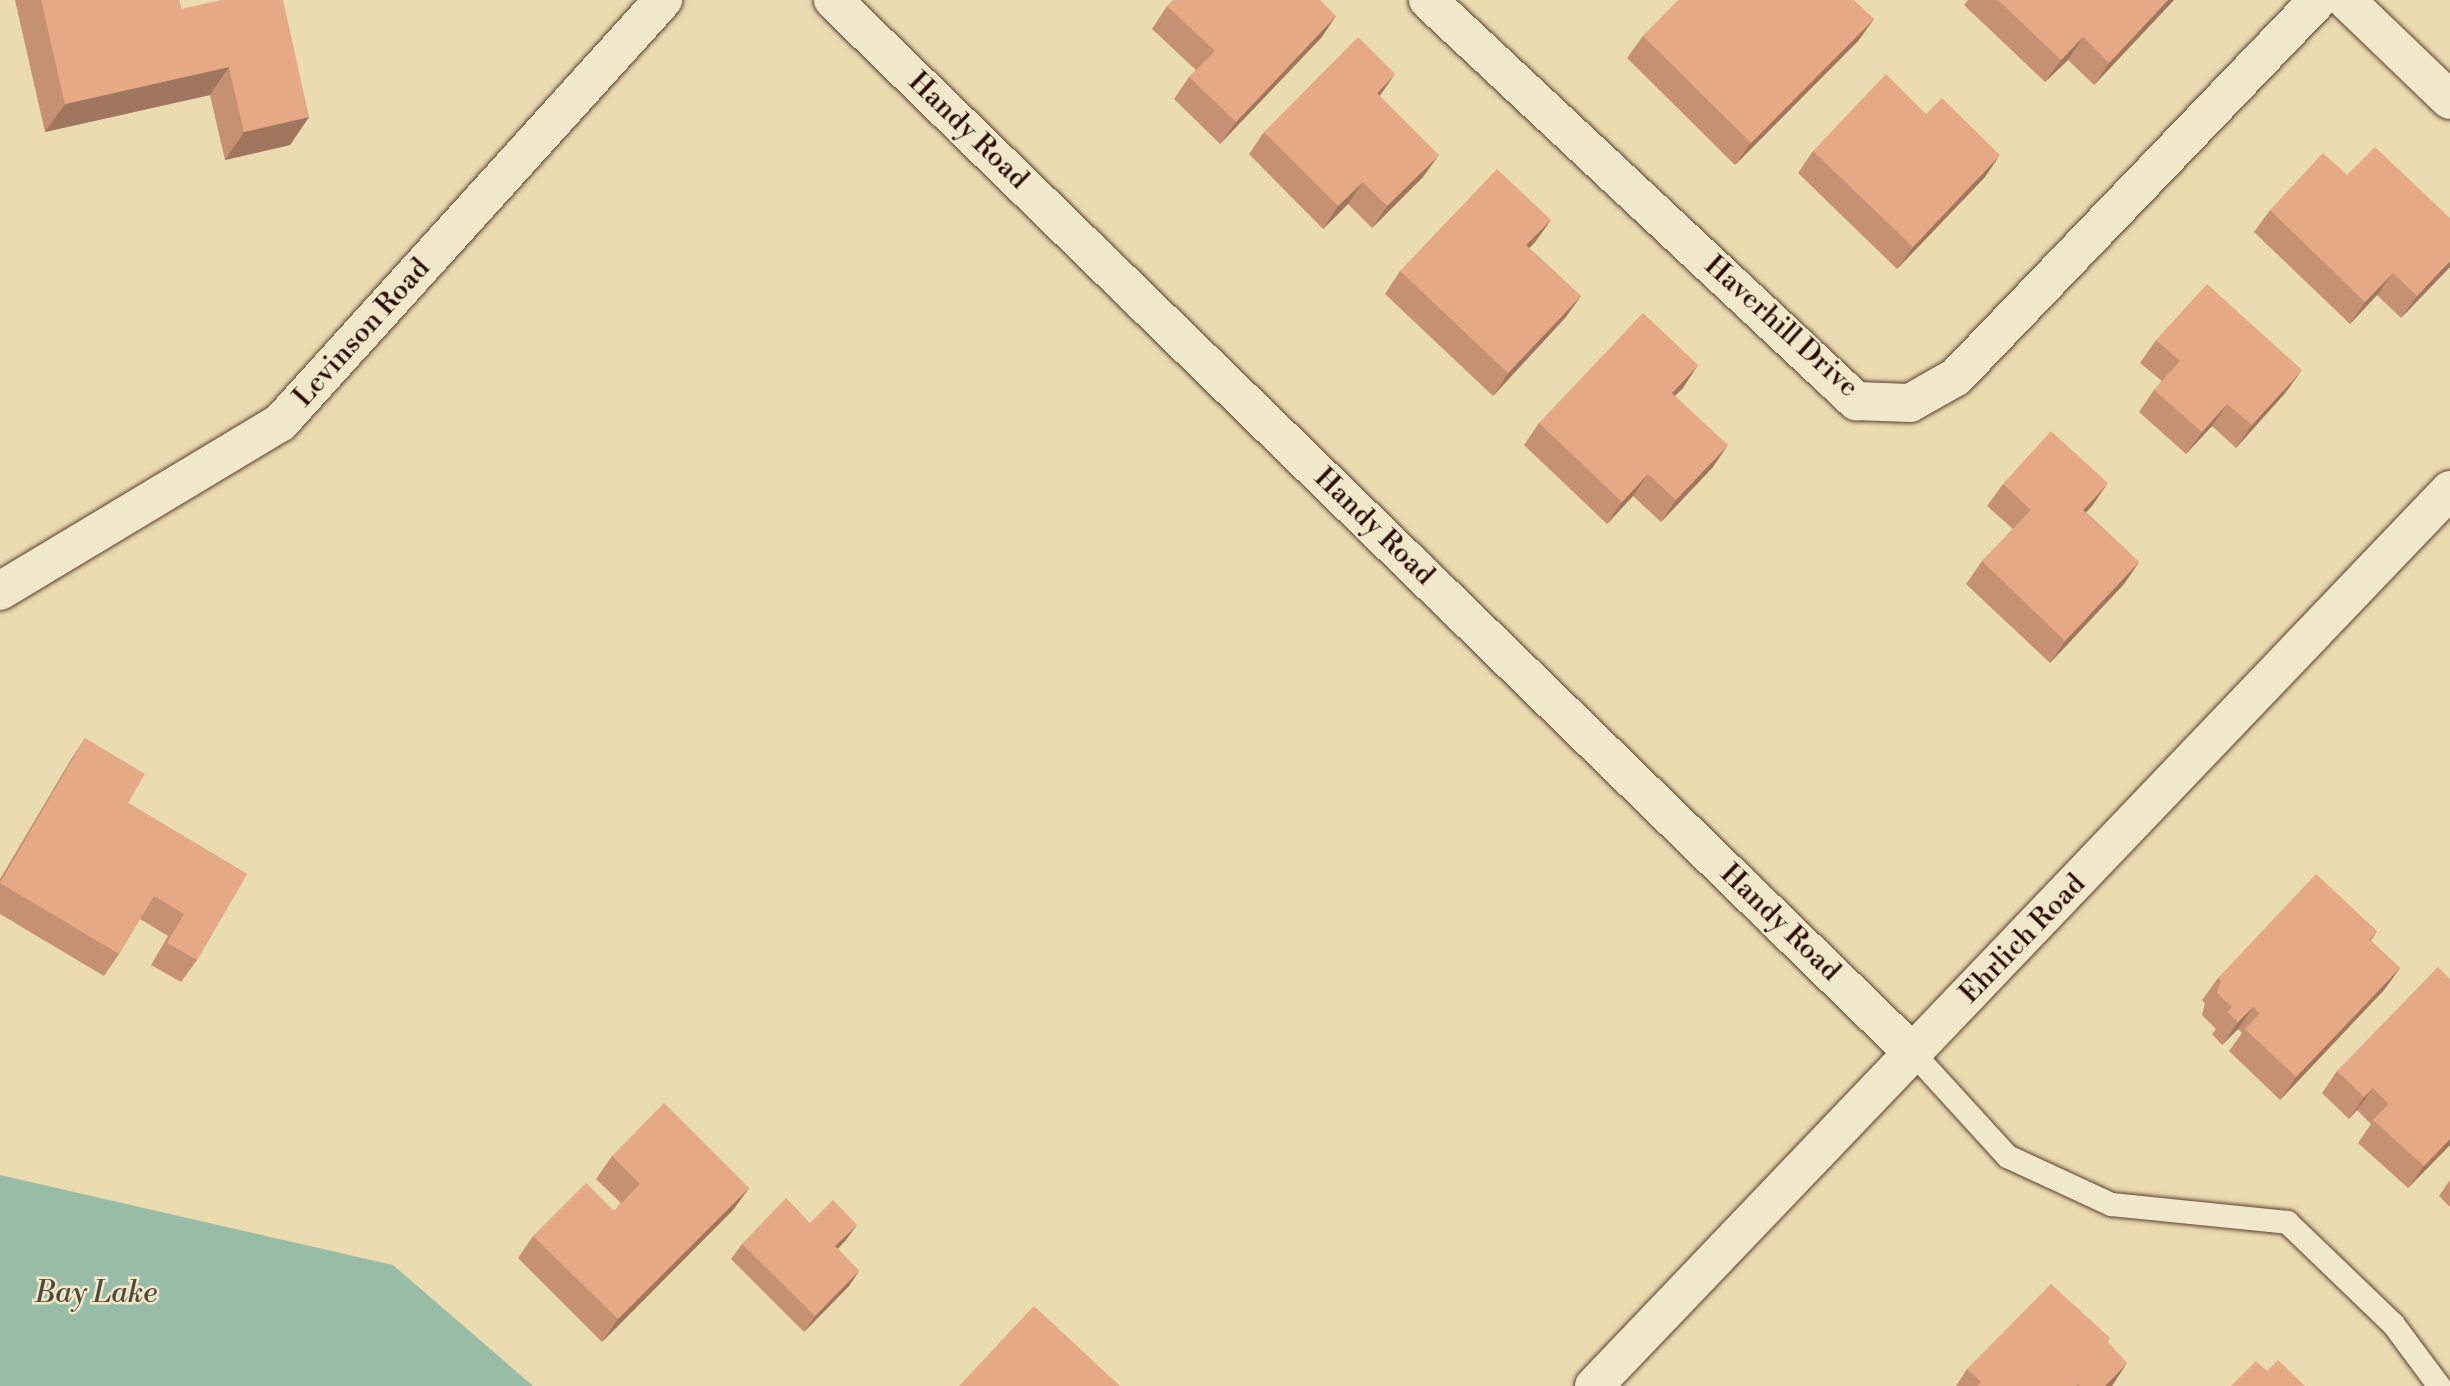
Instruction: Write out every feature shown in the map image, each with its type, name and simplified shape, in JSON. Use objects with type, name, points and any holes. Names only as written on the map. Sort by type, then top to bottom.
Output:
[{"type":"street","name":"Levinson Road","points":[[0,591],[280,423],[663,0]]},
{"type":"street","name":"Handy Road","points":[[833,0],[1914,1054]]},
{"type":"street","name":"Haverhill Drive","points":[[1428,0],[1856,401],[1910,403],[1956,377],[2318,0]]},
{"type":"street","points":[[2346,0],[2450,100]]},
{"type":"street","name":"Ehrlich Road","points":[[1594,1386],[2450,490]]},
{"type":"lane","points":[[1914,1054],[2007,1156],[2111,1204],[2287,1222],[2393,1324],[2439,1386]]},
{"type":"water","name":"Bay Lake","points":[[0,1175],[393,1265],[533,1386],[0,1386]]},
{"type":"building","points":[[41,0],[179,0],[181,9],[222,0],[283,0],[309,117],[244,132],[229,67],[65,104]]},
{"type":"building","points":[[1173,0],[1320,0],[1336,16],[1236,122],[1189,77],[1215,51],[1167,6]]},
{"type":"building","points":[[1678,0],[1854,0],[1874,19],[1751,143],[1643,36]]},
{"type":"building","points":[[1998,0],[2168,0],[2109,63],[2083,37],[2061,60]]},
{"type":"building","points":[[1358,37],[1395,74],[1377,93],[1439,155],[1387,206],[1363,182],[1338,206],[1264,132]]},
{"type":"building","points":[[1886,74],[1926,114],[1942,98],[2000,155],[1913,247],[1813,151]]},
{"type":"building","points":[[2375,147],[2450,218],[2450,261],[2417,296],[2393,273],[2365,302],[2270,210],[2323,153],[2347,175]]},
{"type":"building","points":[[1497,169],[1551,220],[1526,245],[1581,296],[1508,373],[1400,271]]},
{"type":"building","points":[[2207,284],[2302,370],[2252,425],[2227,404],[2202,432],[2154,390],[2180,361],[2156,340]]},
{"type":"building","points":[[1643,313],[1698,365],[1672,393],[1728,445],[1676,500],[1648,474],[1622,502],[1539,423]]},
{"type":"building","points":[[2051,431],[2108,483],[2083,510],[2139,562],[2065,641],[1982,561],[2031,510],[2003,484]]},
{"type":"building","points":[[85,738],[145,774],[128,803],[247,874],[197,960],[167,943],[184,914],[154,896],[119,954],[0,883]]},
{"type":"building","points":[[2316,874],[2377,931],[2369,940],[2400,968],[2296,1077],[2245,1029],[2260,1013],[2253,1007],[2238,1022],[2227,1012],[2232,1007],[2217,993],[2221,980],[2218,978]]},
{"type":"building","points":[[2438,967],[2450,979],[2450,1139],[2424,1166],[2373,1120],[2389,1104],[2373,1088],[2364,1097],[2337,1071]]},
{"type":"building","points":[[664,1103],[749,1188],[618,1319],[533,1236],[586,1183],[614,1211],[640,1184],[612,1156]]},
{"type":"building","points":[[786,1198],[810,1223],[833,1200],[857,1225],[835,1246],[859,1271],[815,1316],[742,1244]]},
{"type":"building","points":[[2051,1284],[2110,1338],[2107,1341],[2127,1363],[2105,1386],[1977,1386],[1981,1382],[1967,1369]]},
{"type":"building","points":[[1034,1306],[1120,1386],[959,1386]]},
{"type":"building","points":[[2278,1360],[2305,1386],[2231,1386],[2256,1361],[2267,1371]]}]
